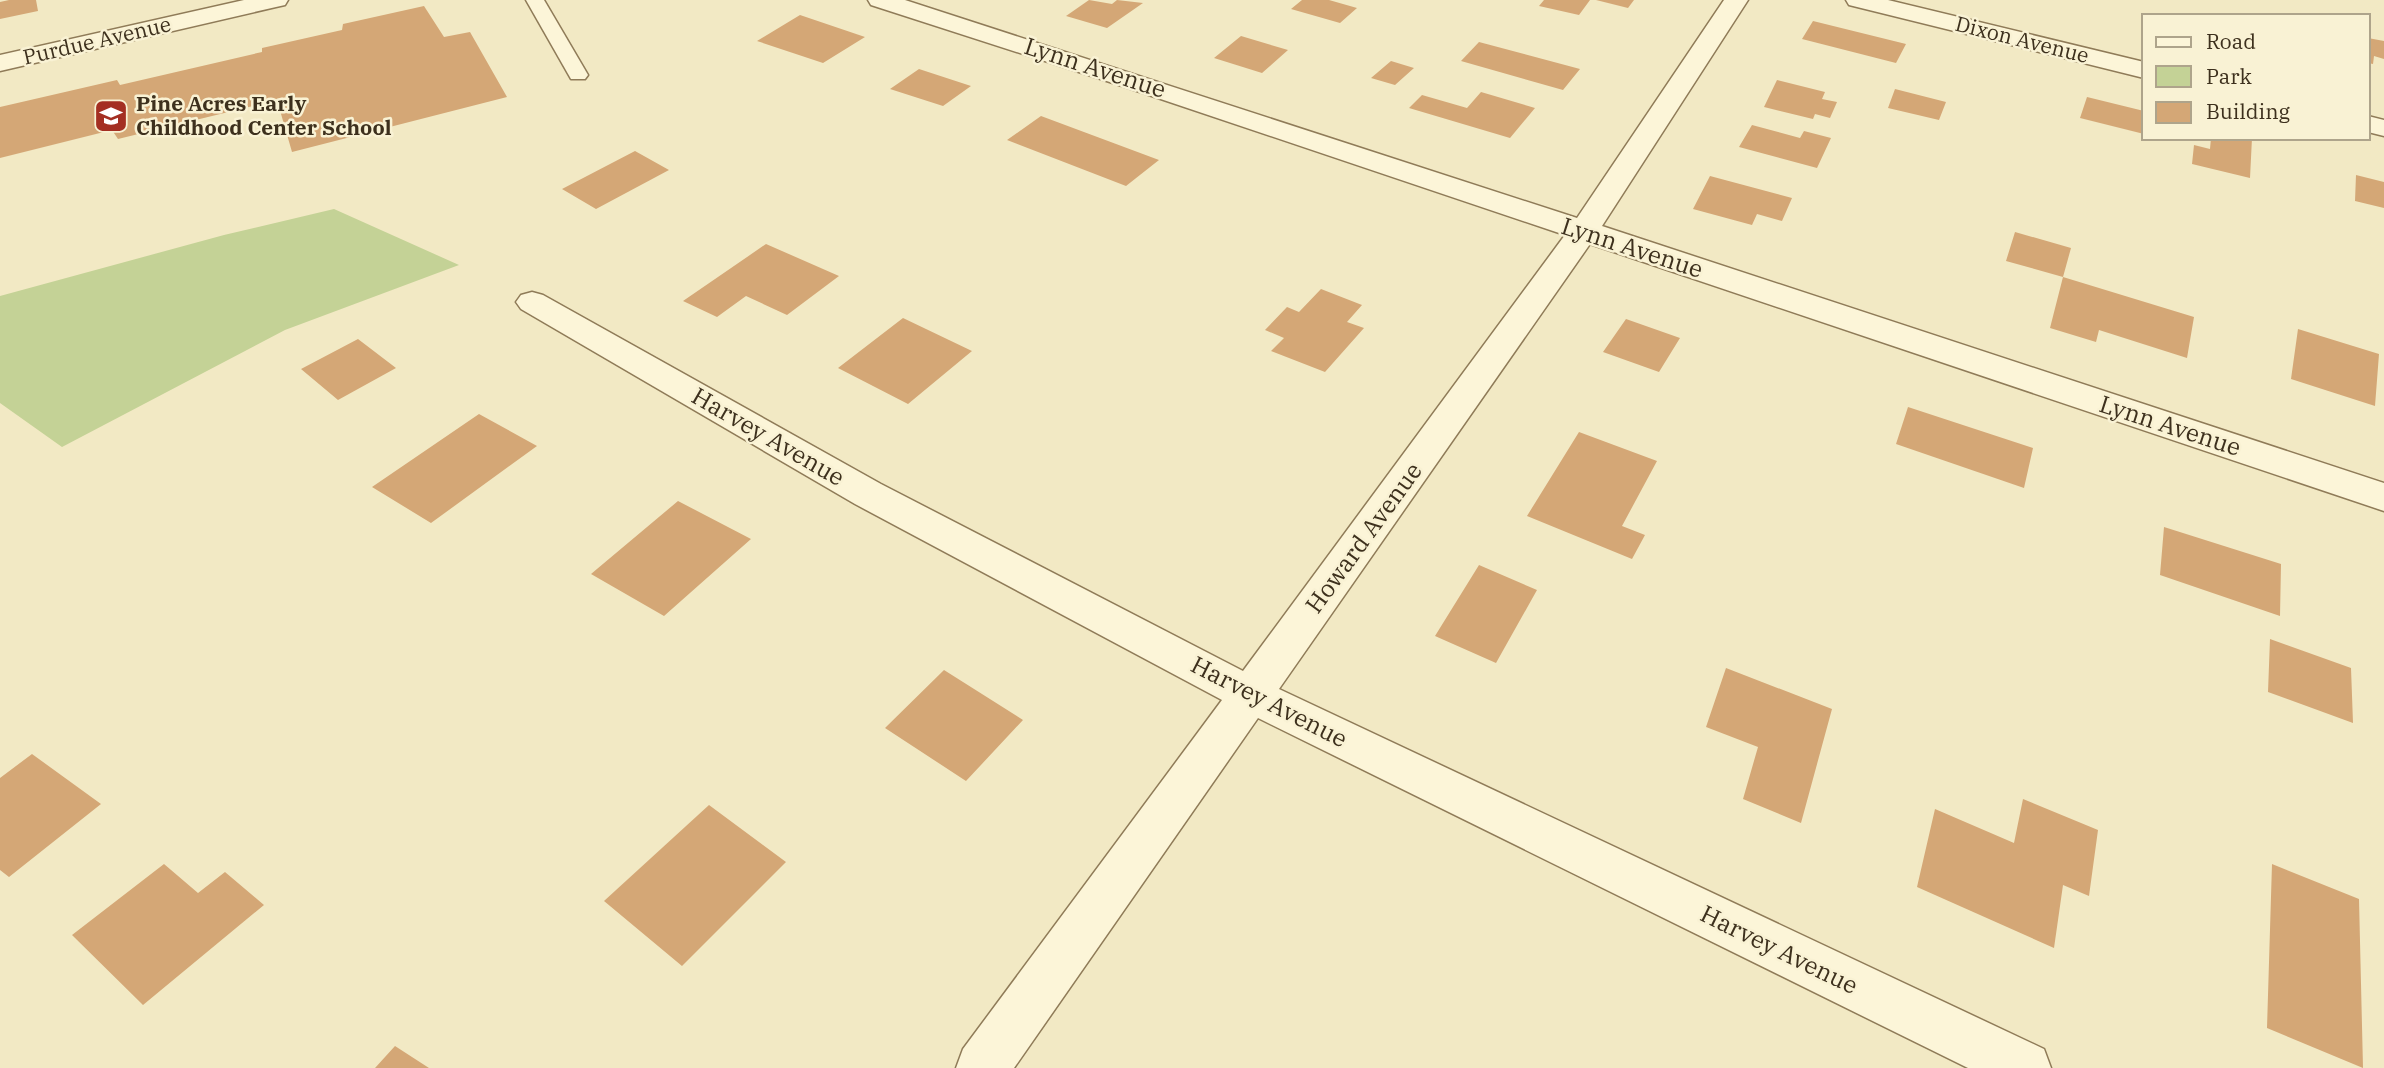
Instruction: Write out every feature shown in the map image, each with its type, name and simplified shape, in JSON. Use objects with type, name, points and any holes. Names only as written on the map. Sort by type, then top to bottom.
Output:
[{"type":"street","name":"Purdue Avenue","points":[[0,63],[276,0]]},
{"type":"street","name":"Lynn Avenue","points":[[880,0],[1128,79],[2384,497]]},
{"type":"street","name":"Howard Avenue","points":[[982,1068],[1584,232],[1736,0]]},
{"type":"street","name":"Dixon Avenue","points":[[1858,0],[2142,70]]},
{"type":"street","name":"Harvey Avenue","points":[[532,302],[868,494],[1251,695],[2025,1068]]},
{"type":"lane","points":[[535,0],[578,75]]},
{"type":"green space","points":[[334,209],[459,265],[285,330],[62,447],[0,403],[0,296],[224,235]]},
{"type":"building","points":[[36,0],[38,11],[0,19],[0,2]]},
{"type":"building","points":[[1089,0],[1112,4],[1117,0],[1143,3],[1107,28],[1066,16]]},
{"type":"building","points":[[1302,0],[1329,0],[1357,8],[1340,23],[1291,9]]},
{"type":"building","points":[[1544,0],[1590,0],[1579,15],[1539,6]]},
{"type":"building","points":[[1596,0],[1634,0],[1628,8]]},
{"type":"building","points":[[424,6],[444,37],[470,32],[507,97],[292,152],[277,100],[118,139],[112,130],[0,158],[0,107],[117,80],[120,85],[262,52],[262,48],[342,30],[343,24]]},
{"type":"building","points":[[800,15],[865,37],[823,63],[757,41]]},
{"type":"building","points":[[1813,21],[1906,44],[1896,63],[1802,39]]},
{"type":"building","points":[[1241,36],[1288,50],[1262,73],[1214,58]]},
{"type":"building","points":[[2370,38],[2384,41],[2384,59],[2374,56],[2373,64],[2370,63]]},
{"type":"building","points":[[1479,42],[1580,69],[1563,90],[1461,61]]},
{"type":"building","points":[[1391,61],[1414,68],[1395,85],[1371,78]]},
{"type":"building","points":[[919,69],[971,86],[943,106],[890,89]]},
{"type":"building","points":[[1777,80],[1825,92],[1822,99],[1837,102],[1830,118],[1815,114],[1813,119],[1764,107]]},
{"type":"building","points":[[1895,89],[1946,102],[1939,120],[1888,108]]},
{"type":"building","points":[[1481,92],[1535,108],[1510,138],[1409,108],[1422,95],[1467,108]]},
{"type":"building","points":[[2087,97],[2142,111],[2142,134],[2080,118]]},
{"type":"building","points":[[1041,116],[1159,160],[1126,186],[1007,140]]},
{"type":"building","points":[[1752,125],[1800,138],[1804,131],[1831,138],[1817,168],[1739,147]]},
{"type":"building","points":[[2211,140],[2252,140],[2250,178],[2192,164],[2194,145],[2210,149]]},
{"type":"building","points":[[635,151],[669,170],[596,209],[562,189]]},
{"type":"building","points":[[2356,175],[2384,182],[2384,208],[2355,201]]},
{"type":"building","points":[[1710,176],[1792,198],[1782,221],[1757,214],[1752,225],[1693,209]]},
{"type":"building","points":[[2015,232],[2071,248],[2063,277],[2006,261]]},
{"type":"building","points":[[766,244],[839,276],[787,315],[746,296],[717,317],[683,301]]},
{"type":"building","points":[[2063,277],[2194,317],[2187,358],[2099,330],[2096,342],[2050,328]]},
{"type":"building","points":[[1321,289],[1362,305],[1347,322],[1364,328],[1325,372],[1271,351],[1284,338],[1265,330],[1287,307],[1299,312]]},
{"type":"building","points":[[903,318],[972,351],[908,404],[838,368]]},
{"type":"building","points":[[1626,319],[1680,338],[1659,372],[1603,352]]},
{"type":"building","points":[[2298,329],[2379,354],[2375,406],[2291,379]]},
{"type":"building","points":[[358,339],[396,368],[338,400],[301,369]]},
{"type":"building","points":[[1908,407],[2033,448],[2024,488],[1896,444]]},
{"type":"building","points":[[479,414],[537,446],[431,523],[372,487]]},
{"type":"building","points":[[1579,432],[1657,461],[1622,526],[1645,535],[1632,559],[1527,516]]},
{"type":"building","points":[[678,501],[751,539],[664,616],[591,574]]},
{"type":"building","points":[[2164,527],[2281,564],[2280,616],[2160,575]]},
{"type":"building","points":[[1479,565],[1537,590],[1496,663],[1435,636]]},
{"type":"building","points":[[2270,639],[2351,668],[2353,723],[2268,692]]},
{"type":"building","points":[[1726,668],[1832,709],[1801,823],[1743,799],[1758,747],[1706,727]]},
{"type":"building","points":[[944,670],[1023,720],[966,781],[885,728]]},
{"type":"building","points":[[32,754],[101,804],[9,877],[0,870],[0,778]]},
{"type":"building","points":[[2023,799],[2098,830],[2089,896],[2063,885],[2054,948],[1917,887],[1935,809],[2014,843]]},
{"type":"building","points":[[709,805],[786,862],[682,966],[604,901]]},
{"type":"building","points":[[164,864],[198,893],[225,872],[264,905],[143,1005],[72,935]]},
{"type":"building","points":[[2272,864],[2359,899],[2363,1068],[2267,1028]]},
{"type":"building","points":[[395,1046],[429,1068],[375,1068]]},
{"type":"place","name":"Pine Acres Early Childhood Center School","points":[[111,116]]}]
